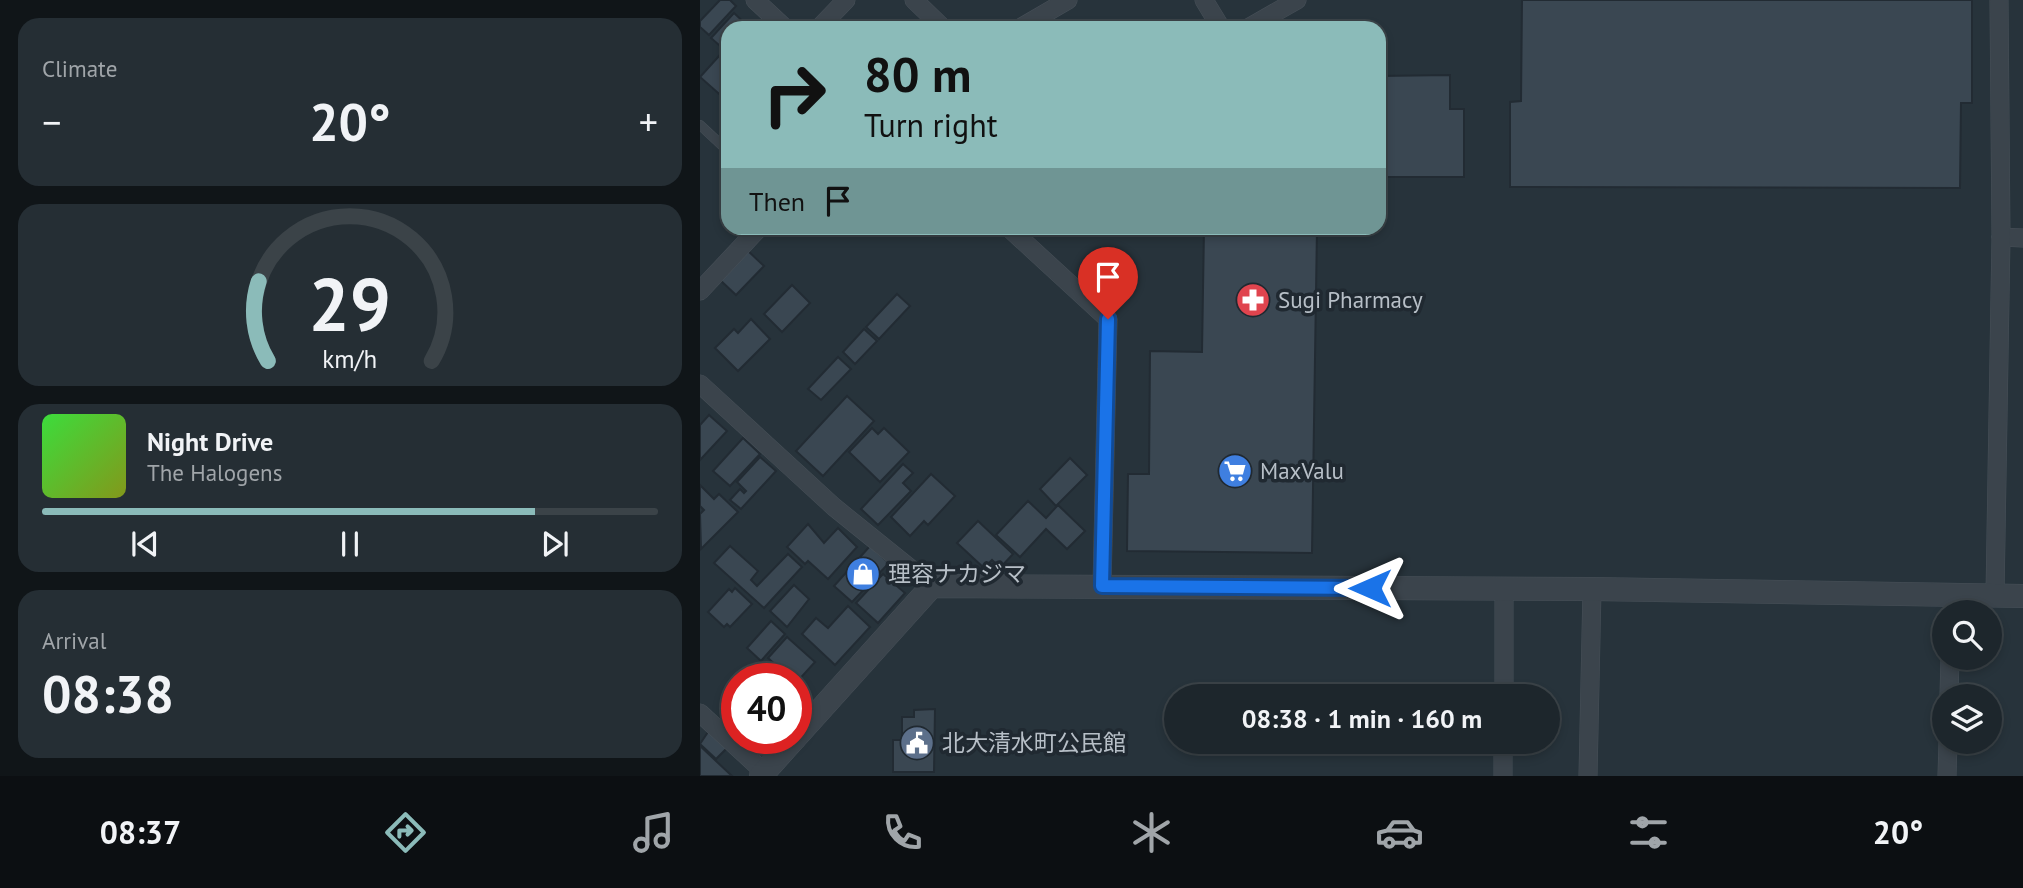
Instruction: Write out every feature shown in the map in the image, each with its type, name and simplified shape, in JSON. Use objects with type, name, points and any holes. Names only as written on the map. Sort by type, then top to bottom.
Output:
[{"type":"street","points":[[755,0],[778,21]]},
{"type":"street","points":[[826,21],[846,0]]},
{"type":"street","points":[[914,0],[936,21]]},
{"type":"street","points":[[1032,21],[1069,0]]},
{"type":"street","points":[[1204,0],[1218,21]]},
{"type":"street","points":[[1260,21],[1297,0]]},
{"type":"street","points":[[1995,595],[2001,237],[1999,0]]},
{"type":"street","points":[[700,291],[752,235]]},
{"type":"street","points":[[1017,235],[1108,319],[1102,586]]},
{"type":"street","points":[[2001,237],[2023,238]]},
{"type":"street","points":[[700,384],[834,507],[932,586],[1592,589],[1932,603]]},
{"type":"street","points":[[812,720],[932,586]]},
{"type":"street","points":[[1504,588],[1504,684]]},
{"type":"street","points":[[1588,776],[1592,589]]},
{"type":"street","points":[[1971,600],[1995,595],[2023,596]]},
{"type":"street","points":[[700,713],[763,774],[781,754]]},
{"type":"street","points":[[1503,754],[1503,776]]},
{"type":"street","points":[[1947,776],[1948,754]]},
{"type":"lane","points":[[700,125],[721,144]]},
{"type":"building","points":[[720,0],[730,0],[736,6],[709,35],[700,27],[700,21]]},
{"type":"building","points":[[1522,0],[1972,0],[1972,103],[1961,103],[1960,188],[1510,187],[1510,102],[1521,101]]},
{"type":"building","points":[[734,13],[743,21],[727,21]]},
{"type":"building","points":[[721,27],[721,47],[711,38]]},
{"type":"building","points":[[719,56],[721,58],[721,96],[700,77]]},
{"type":"building","points":[[1450,75],[1450,109],[1464,109],[1464,177],[1386,177],[1386,76]]},
{"type":"building","points":[[1204,235],[1317,235],[1312,553],[1127,551],[1128,474],[1149,474],[1150,351],[1202,352]]},
{"type":"building","points":[[747,250],[764,266],[736,295],[719,279]]},
{"type":"building","points":[[792,285],[810,303],[782,332],[764,314]]},
{"type":"building","points":[[897,294],[910,306],[879,339],[866,327]]},
{"type":"building","points":[[751,319],[770,339],[738,371],[715,348],[734,329],[738,333]]},
{"type":"building","points":[[864,329],[877,341],[855,364],[843,352]]},
{"type":"building","points":[[838,357],[851,369],[821,400],[808,389]]},
{"type":"building","points":[[847,396],[874,421],[823,476],[796,451]]},
{"type":"building","points":[[709,415],[727,431],[700,460],[700,425]]},
{"type":"building","points":[[872,428],[878,434],[884,428],[909,452],[880,482],[849,452]]},
{"type":"building","points":[[743,438],[760,454],[730,486],[713,471]]},
{"type":"building","points":[[760,457],[776,471],[741,509],[730,500],[740,489],[744,493],[746,491],[737,482]]},
{"type":"building","points":[[1070,458],[1087,475],[1056,506],[1040,489]]},
{"type":"building","points":[[903,464],[913,473],[903,483],[911,491],[878,525],[861,509]]},
{"type":"building","points":[[931,474],[955,496],[928,525],[924,521],[910,536],[891,517]]},
{"type":"building","points":[[700,485],[714,499],[719,494],[738,512],[701,549],[700,514],[704,510],[700,506]]},
{"type":"building","points":[[1028,501],[1046,518],[1058,505],[1085,531],[1067,549],[1046,529],[1020,557],[996,535]]},
{"type":"building","points":[[978,521],[1013,554],[1000,568],[992,560],[984,568],[957,543]]},
{"type":"building","points":[[808,524],[824,543],[838,528],[857,547],[828,579],[808,561],[805,564],[787,547]]},
{"type":"building","points":[[730,546],[758,571],[751,580],[757,586],[788,554],[802,567],[764,608],[714,563]]},
{"type":"building","points":[[870,546],[889,563],[852,602],[834,586]]},
{"type":"building","points":[[883,574],[905,593],[878,623],[856,603]]},
{"type":"building","points":[[794,585],[809,599],[787,627],[770,611]]},
{"type":"building","points":[[735,588],[752,604],[730,627],[727,624],[724,627],[708,612],[729,589],[732,592]]},
{"type":"building","points":[[848,606],[870,627],[835,665],[802,634],[816,618],[828,628]]},
{"type":"building","points":[[771,621],[785,634],[761,661],[747,648]]},
{"type":"building","points":[[787,637],[815,662],[812,665],[812,663],[773,663],[768,658]]},
{"type":"building","points":[[935,709],[934,772],[893,772],[893,740],[902,740],[902,717],[914,717],[914,710]]},
{"type":"building","points":[[710,729],[721,739],[721,754],[716,759],[700,744]]},
{"type":"building","points":[[700,746],[732,776],[700,776]]},
{"type":"place","name":"Sugi Pharmacy","points":[[1253,300]]},
{"type":"place","name":"MaxValu","points":[[1235,471]]},
{"type":"place","name":"理容ナカジマ","points":[[863,574]]},
{"type":"place","name":"北大清水町公民館","points":[[917,743]]},
{"type":"route","points":[[1108,319],[1102,586],[1370,588]]}]
